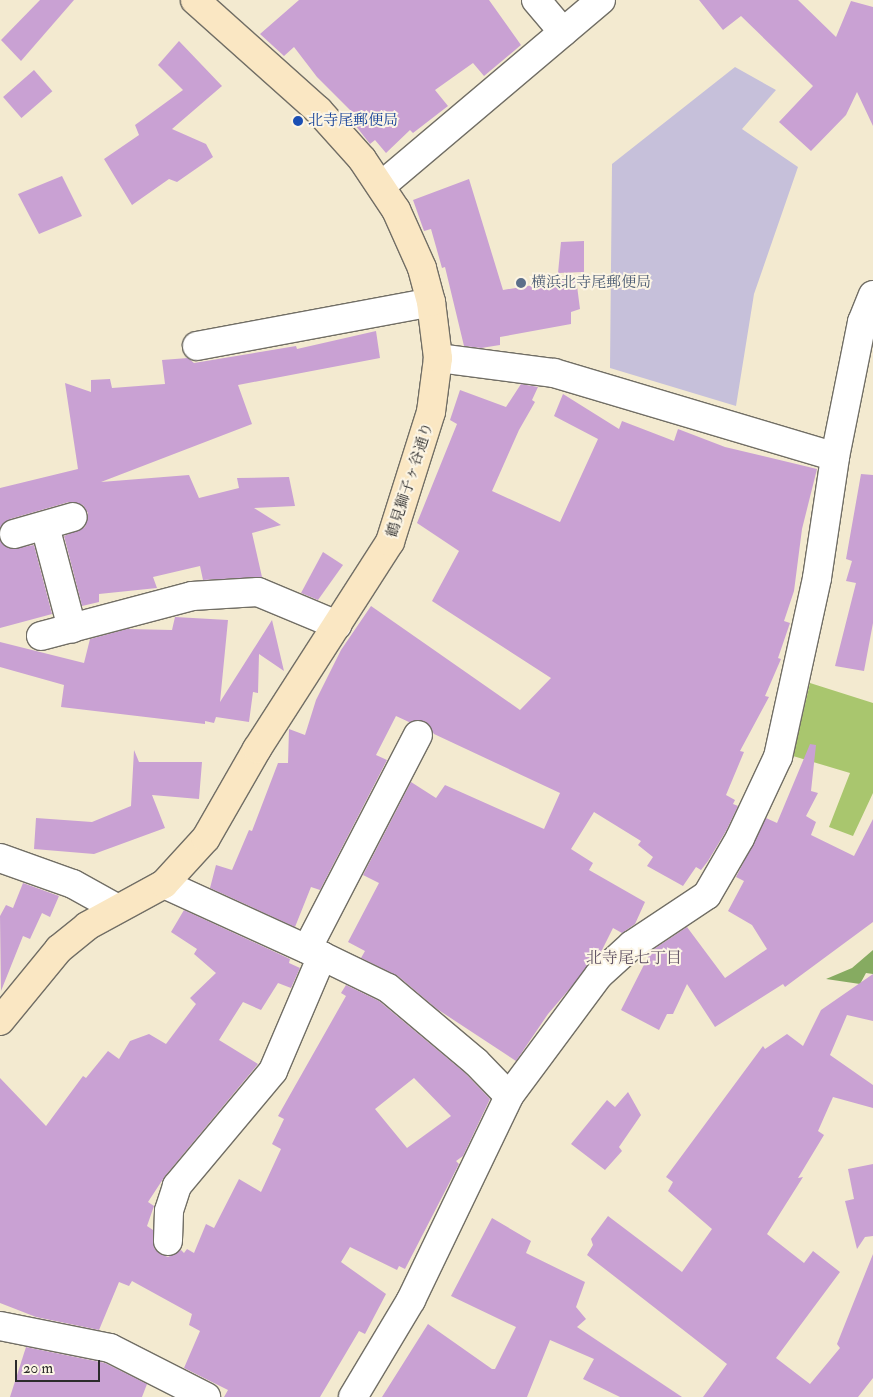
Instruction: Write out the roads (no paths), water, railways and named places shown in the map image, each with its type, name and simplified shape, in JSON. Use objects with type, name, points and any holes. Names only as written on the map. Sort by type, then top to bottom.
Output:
[{"type":"main road","name":"鶴見獅子ヶ谷通り","points":[[0,1021],[59,949],[87,926],[164,884],[206,838],[390,542],[398,523],[431,412],[438,358],[431,302],[409,235],[381,186],[318,110],[195,0]]},
{"type":"street","points":[[536,0],[563,32]]},
{"type":"street","points":[[381,186],[601,0]]},
{"type":"street","points":[[353,1397],[411,1300],[510,1096],[599,975],[632,945],[707,895],[740,838],[778,757],[817,578],[835,457],[862,322],[873,295]]},
{"type":"street","points":[[197,346],[431,302]]},
{"type":"street","points":[[438,358],[554,373],[835,457]]},
{"type":"street","points":[[14,534],[73,517]]},
{"type":"street","points":[[45,526],[72,628]]},
{"type":"street","points":[[41,636],[192,596],[258,592],[337,625]]},
{"type":"street","points":[[168,1241],[169,1211],[177,1186],[273,1071],[314,953],[418,735]]},
{"type":"street","points":[[0,858],[73,884],[118,909]]},
{"type":"street","points":[[164,884],[388,988],[476,1062],[510,1096]]},
{"type":"street","points":[[0,1326],[110,1348],[206,1397]]},
{"type":"place","name":"北寺尾郵便局","points":[[298,121]]},
{"type":"place","name":"横浜北寺尾郵便局","points":[[521,283]]},
{"type":"district","name":"北寺尾七丁目","points":[[634,958]]}]
